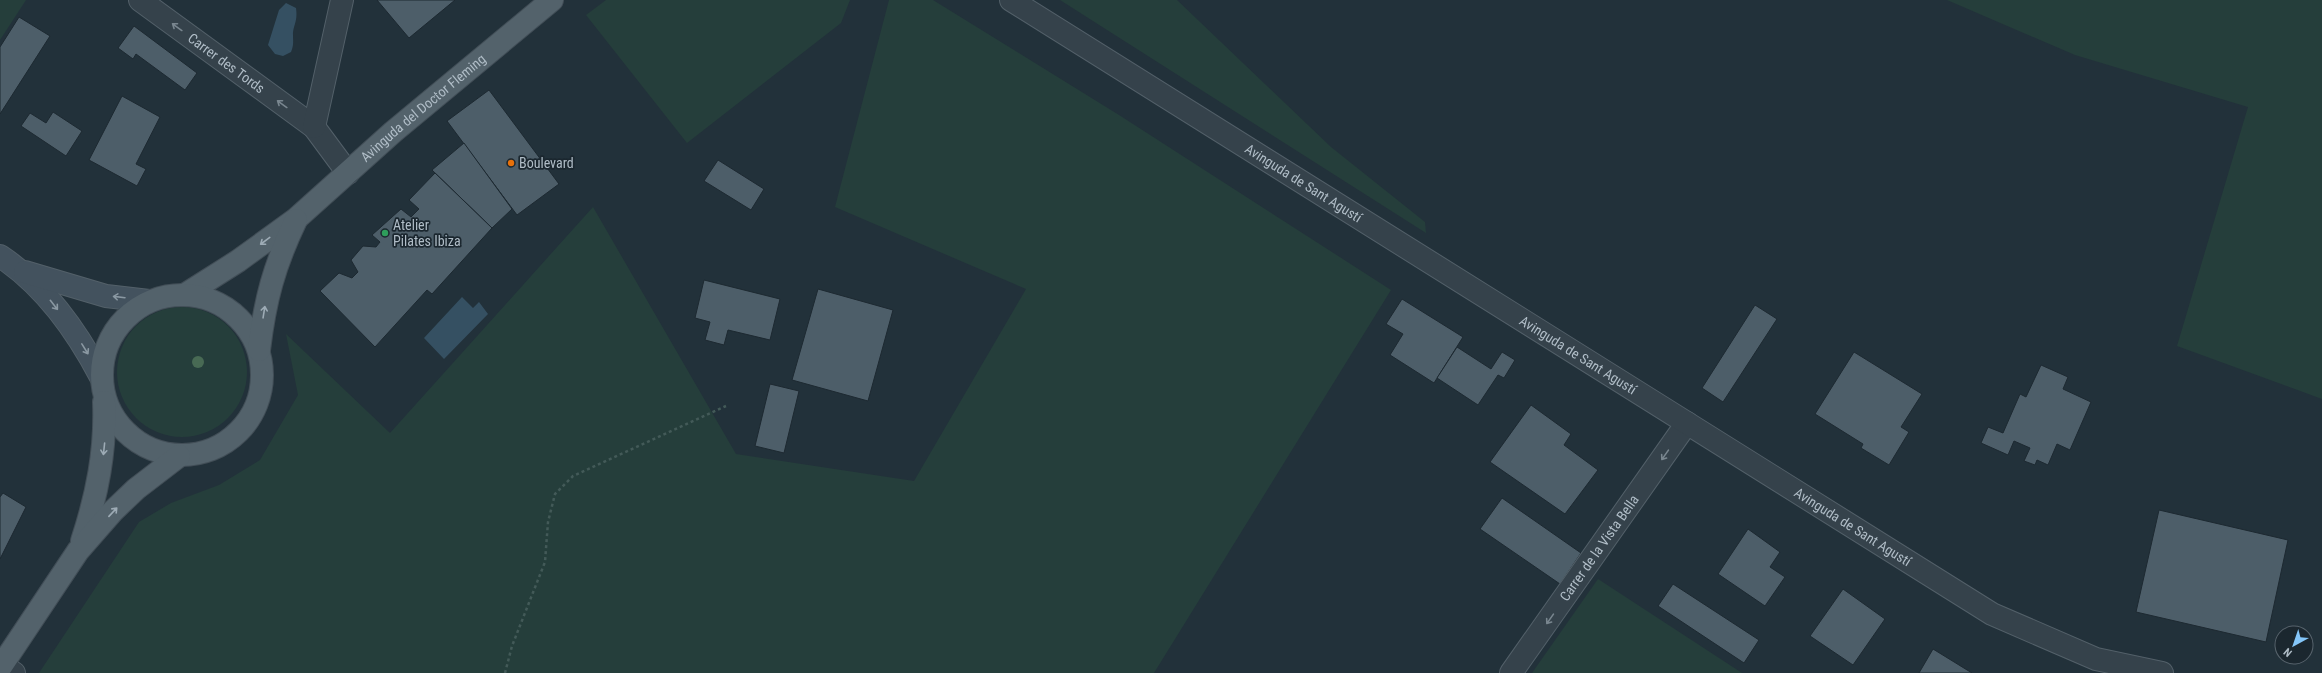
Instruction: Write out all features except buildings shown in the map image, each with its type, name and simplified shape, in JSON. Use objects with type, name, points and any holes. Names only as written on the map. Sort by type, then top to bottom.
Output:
[{"type":"main road","name":"Avinguda del Doctor Fleming","points":[[186,294],[238,261],[296,219],[393,132],[552,0]]},
{"type":"main road","name":"Avinguda del Doctor Fleming","points":[[259,350],[268,293],[282,250],[296,219]]},
{"type":"main road","points":[[0,256],[20,270],[49,298],[68,322],[86,349],[102,386],[114,418],[129,436],[152,450],[179,456],[202,453],[227,442],[246,424],[259,398],[263,372],[259,350],[252,334],[233,312],[210,299],[186,294],[169,295],[149,301],[131,312],[115,329],[105,348],[102,386],[105,433],[103,458],[92,512],[78,551]]},
{"type":"main road","points":[[20,270],[106,296],[149,301]]},
{"type":"main road","points":[[4,667],[78,551],[113,511],[136,489],[179,456]]},
{"type":"street","name":"Carrer des Tords","points":[[140,0],[314,127],[348,173]]},
{"type":"street","points":[[314,127],[342,0]]},
{"type":"street","name":"Avinguda de Sant Agustí","points":[[1011,0],[1992,614],[2096,659],[2162,673]]},
{"type":"street","name":"Carrer de la Vista Bella","points":[[1511,673],[1687,424]]},
{"type":"path","points":[[505,673],[512,646],[545,562],[548,522],[555,494],[573,476],[726,406]]},
{"type":"green space","points":[[0,0],[26,0],[0,40]]},
{"type":"green space","points":[[606,0],[850,0],[841,23],[687,143],[586,15]]},
{"type":"green space","points":[[889,0],[933,0],[1119,115],[1391,290],[1154,673],[39,673],[139,522],[171,503],[219,485],[260,460],[298,395],[286,334],[390,433],[593,207],[736,454],[914,481],[1026,289],[835,207]]},
{"type":"green space","points":[[1060,0],[1177,0],[1331,147],[1425,222],[1426,233]]},
{"type":"green space","points":[[1947,0],[2322,0],[2322,399],[2177,346],[2248,107],[2075,55]]},
{"type":"green space","points":[[188,307],[213,314],[228,326],[240,341],[246,359],[246,385],[240,403],[228,418],[213,430],[195,436],[176,437],[151,430],[136,418],[124,403],[118,385],[117,366],[124,341],[136,326],[151,314],[169,308]]},
{"type":"green space","points":[[1598,579],[1742,673],[1532,673]]},
{"type":"water","points":[[286,3],[296,8],[296,17],[292,50],[283,56],[275,54],[268,45],[279,10]]},
{"type":"water","points":[[462,297],[473,308],[479,302],[488,314],[444,359],[424,338]]},
{"type":"place","name":"Boulevard","points":[[511,163]]},
{"type":"place","name":"Atelier Pilates Ibiza","points":[[385,233]]}]
